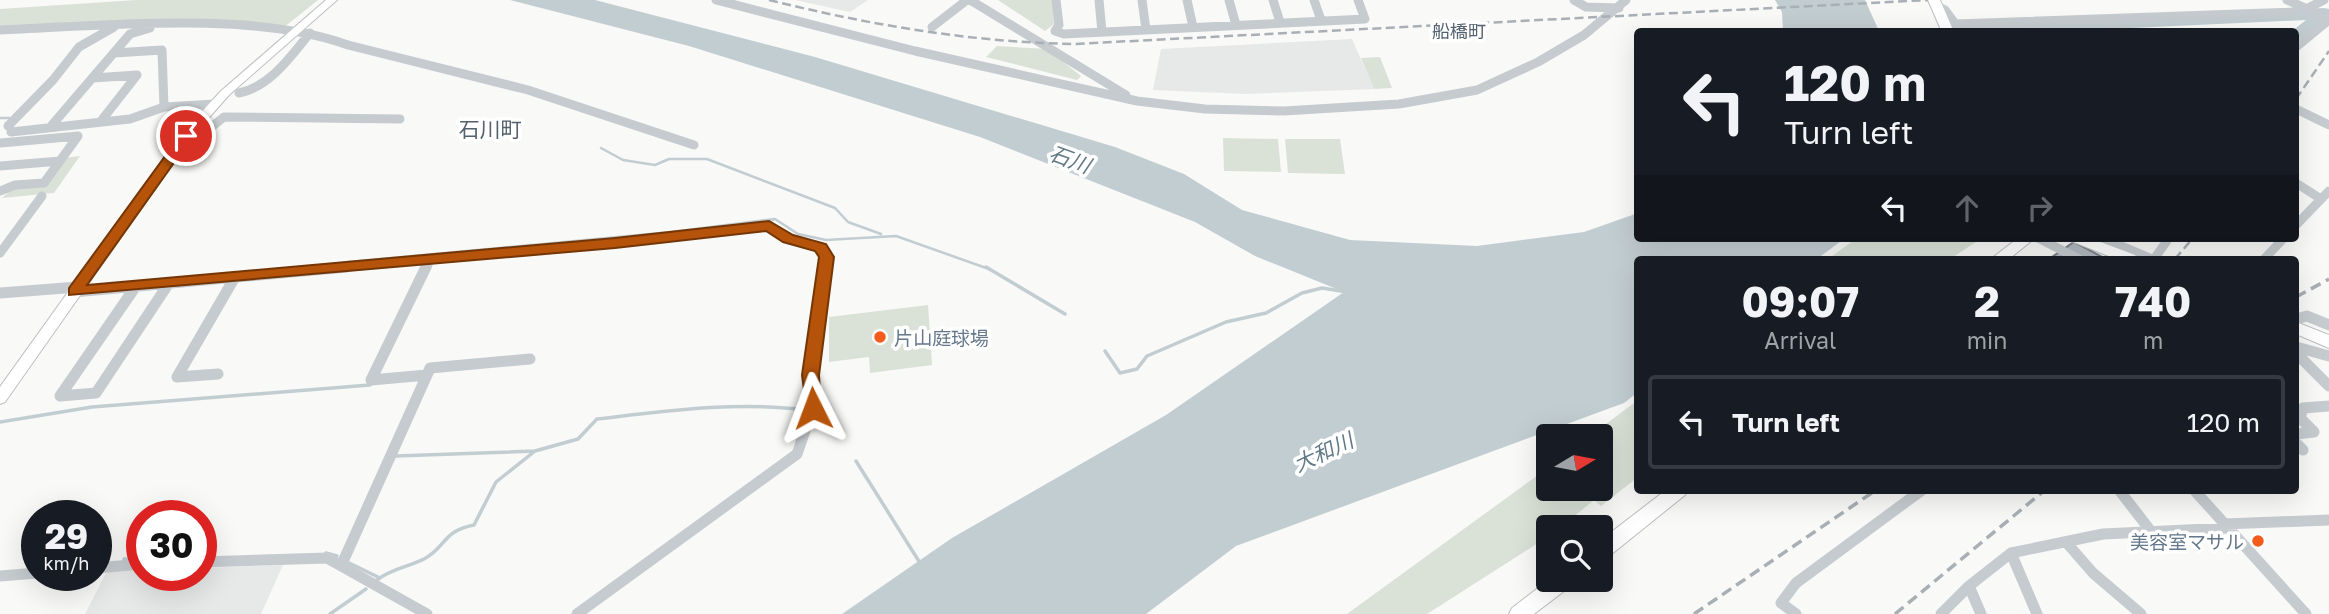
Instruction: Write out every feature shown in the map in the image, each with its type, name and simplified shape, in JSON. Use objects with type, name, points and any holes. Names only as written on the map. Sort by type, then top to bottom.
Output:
[{"type":"highway","points":[[1935,3],[1954,28]]},
{"type":"highway","points":[[2003,256],[2022,242]]},
{"type":"highway","points":[[2086,242],[2122,256]]},
{"type":"highway","points":[[2299,327],[2329,342]]},
{"type":"highway","points":[[1613,542],[1674,494]]},
{"type":"highway","points":[[1519,614],[1548,592]]},
{"type":"main road","points":[[2,391],[166,163],[215,104],[301,31],[332,0]]},
{"type":"street","points":[[716,0],[894,46],[1137,101],[1205,109],[1284,111],[1359,108],[1477,90],[1538,62],[1584,35],[1626,0]]},
{"type":"street","points":[[932,27],[969,0],[1137,101]]},
{"type":"street","points":[[981,0],[999,12],[1002,20]]},
{"type":"street","points":[[1056,0],[1059,25],[1055,31],[1064,34],[1365,19],[1358,0]]},
{"type":"street","points":[[1099,0],[1102,32]]},
{"type":"street","points":[[1142,0],[1146,30]]},
{"type":"street","points":[[1186,0],[1193,27]]},
{"type":"street","points":[[1229,0],[1236,24]]},
{"type":"street","points":[[1273,0],[1280,22]]},
{"type":"street","points":[[1314,0],[1321,20]]},
{"type":"street","points":[[1574,0],[1586,7],[1619,8]]},
{"type":"street","points":[[2287,0],[2328,19],[2299,44]]},
{"type":"street","points":[[1969,28],[2292,12],[2307,9],[2323,0]]},
{"type":"street","points":[[2108,21],[2117,28]]},
{"type":"street","points":[[52,125],[131,34],[164,24]]},
{"type":"street","points":[[0,30],[164,24],[301,31],[528,90],[694,145]]},
{"type":"street","points":[[2025,24],[2029,28]]},
{"type":"street","points":[[0,193],[15,185],[44,183],[78,136],[1,144],[6,126],[53,80],[79,47],[119,25]]},
{"type":"street","points":[[239,93],[246,93],[275,73],[301,31]]},
{"type":"street","points":[[114,53],[162,50],[164,107]]},
{"type":"street","points":[[93,78],[137,75],[102,121]]},
{"type":"street","points":[[1077,89],[1093,76]]},
{"type":"street","points":[[6,126],[130,119],[164,107],[215,104]]},
{"type":"street","points":[[2299,110],[2329,125]]},
{"type":"street","points":[[166,163],[196,143],[218,118],[401,119]]},
{"type":"street","points":[[0,166],[60,161]]},
{"type":"street","points":[[2299,184],[2326,196],[2299,222]]},
{"type":"street","points":[[1,250],[42,196]]},
{"type":"street","points":[[0,293],[136,286],[430,260],[769,225],[788,238],[821,248],[827,257],[811,375],[813,408],[797,454],[576,614]]},
{"type":"street","points":[[2046,242],[2073,256]]},
{"type":"street","points":[[2113,242],[2146,256]]},
{"type":"street","points":[[2155,256],[2166,242]]},
{"type":"street","points":[[2267,256],[2280,242]]},
{"type":"street","points":[[427,375],[371,380],[430,260]]},
{"type":"street","points":[[218,374],[177,377],[235,277]]},
{"type":"street","points":[[136,286],[60,396],[96,393],[169,283]]},
{"type":"street","points":[[2299,325],[2307,316],[2329,325]]},
{"type":"street","points":[[2299,348],[2329,356]]},
{"type":"street","points":[[2299,357],[2329,386]]},
{"type":"street","points":[[341,566],[430,368],[530,359]]},
{"type":"street","points":[[2299,433],[2314,432],[2300,418],[2299,405],[2329,406]]},
{"type":"street","points":[[1796,614],[1781,603],[1796,583],[1917,494]]},
{"type":"street","points":[[2122,494],[2150,530]]},
{"type":"street","points":[[2198,494],[2306,614]]},
{"type":"street","points":[[1941,614],[1969,586],[2011,553],[2103,534],[2329,520]]},
{"type":"street","points":[[2066,542],[2093,573],[2141,614]]},
{"type":"street","points":[[2011,553],[2037,614]]},
{"type":"street","points":[[217,561],[327,558],[427,614]]},
{"type":"street","points":[[0,576],[21,574]]},
{"type":"street","points":[[1969,586],[1981,614]]},
{"type":"shaded area","points":[[136,0],[318,0],[283,28],[229,23],[0,27],[0,9]]},
{"type":"shaded area","points":[[795,0],[868,0],[850,12]]},
{"type":"shaded area","points":[[998,0],[1053,0],[1054,24],[1045,31]]},
{"type":"shaded area","points":[[1352,39],[1374,89],[1246,94],[1153,90],[1161,49]]},
{"type":"shaded area","points":[[997,46],[1047,49],[1081,76],[1077,80],[986,57]]},
{"type":"shaded area","points":[[1380,57],[1392,88],[1374,89],[1361,58]]},
{"type":"shaded area","points":[[1223,138],[1278,139],[1281,172],[1224,171]]},
{"type":"shaded area","points":[[1285,139],[1340,139],[1345,174],[1288,173]]},
{"type":"shaded area","points":[[80,156],[54,193],[2,198],[13,188],[44,185],[64,158]]},
{"type":"shaded area","points":[[1851,242],[1976,242],[1955,256],[1832,256]]},
{"type":"shaded area","name":"片山庭球場","points":[[928,305],[932,365],[870,373],[869,357],[829,362],[829,317]]},
{"type":"shaded area","points":[[1634,403],[1634,480],[1614,496],[1614,424],[1606,424]]},
{"type":"shaded area","points":[[1536,476],[1536,501],[1593,501],[1576,515],[1536,515],[1536,544],[1427,614],[1347,614]]},
{"type":"shaded area","points":[[283,565],[261,614],[85,614],[97,591],[112,591],[112,571],[126,570],[126,591],[217,591],[217,567]]},
{"type":"water","points":[[510,0],[595,0],[815,57],[1115,147],[1184,174],[1242,210],[1350,240],[1477,246],[1584,232],[1634,214],[1634,242],[1840,242],[1821,256],[1634,256],[1634,395],[1624,403],[1567,424],[1536,424],[1536,435],[1236,546],[1146,614],[842,614],[952,538],[1166,415],[1344,292],[1255,256],[1195,222],[980,137],[689,46]]},
{"type":"water","points":[[1775,0],[1865,0],[1878,28],[1783,28],[1782,12]]},
{"type":"building","points":[[2074,242],[2100,256],[2053,256]]},
{"type":"waterway","points":[[2299,34],[2324,13]]},
{"type":"waterway","points":[[2015,28],[2322,14]]},
{"type":"waterway","points":[[0,118],[9,118]]},
{"type":"waterway","points":[[601,148],[623,160],[655,165],[669,159],[707,159],[835,208],[848,222],[881,234]]},
{"type":"waterway","points":[[348,262],[671,232],[775,219],[798,234],[826,240],[896,236],[989,269]]},
{"type":"waterway","points":[[986,267],[1065,314]]},
{"type":"waterway","points":[[1105,351],[1120,373],[1137,369],[1147,356],[1226,322],[1266,313],[1302,293],[1322,288],[1347,292]]},
{"type":"waterway","points":[[0,422],[92,407],[370,385]]},
{"type":"waterway","points":[[535,451],[578,439],[597,419],[702,408],[754,406],[806,410]]},
{"type":"waterway","points":[[377,580],[424,559],[437,550],[450,535],[474,525],[496,482],[535,451]]},
{"type":"waterway","points":[[396,456],[535,451]]},
{"type":"waterway","points":[[856,461],[920,563]]},
{"type":"waterway","points":[[326,553],[337,556]]},
{"type":"waterway","points":[[347,562],[380,578]]},
{"type":"waterway","points":[[330,614],[366,589]]},
{"type":"railway","points":[[769,0],[920,31],[997,40],[1074,44],[1928,0]]},
{"type":"railway","points":[[2299,95],[2329,51]]},
{"type":"railway","points":[[2178,256],[2190,242]]},
{"type":"railway","points":[[2299,295],[2329,279]]},
{"type":"railway","points":[[1694,614],[1870,494]]},
{"type":"railway","points":[[1895,614],[2040,494]]},
{"type":"place","name":"片山庭球場","points":[[880,337]]},
{"type":"place","name":"美容室マサル","points":[[2258,541]]},
{"type":"district","name":"船橋町","points":[[1459,31]]},
{"type":"district","name":"石川町","points":[[490,129]]},
{"type":"route","points":[[186,136],[74,292],[615,243],[769,225],[788,238],[821,248],[827,257],[811,375],[813,408]]},
{"type":"water label","name":"石川","points":[[1070,159]]},
{"type":"water label","name":"大和川","points":[[1323,452]]}]
